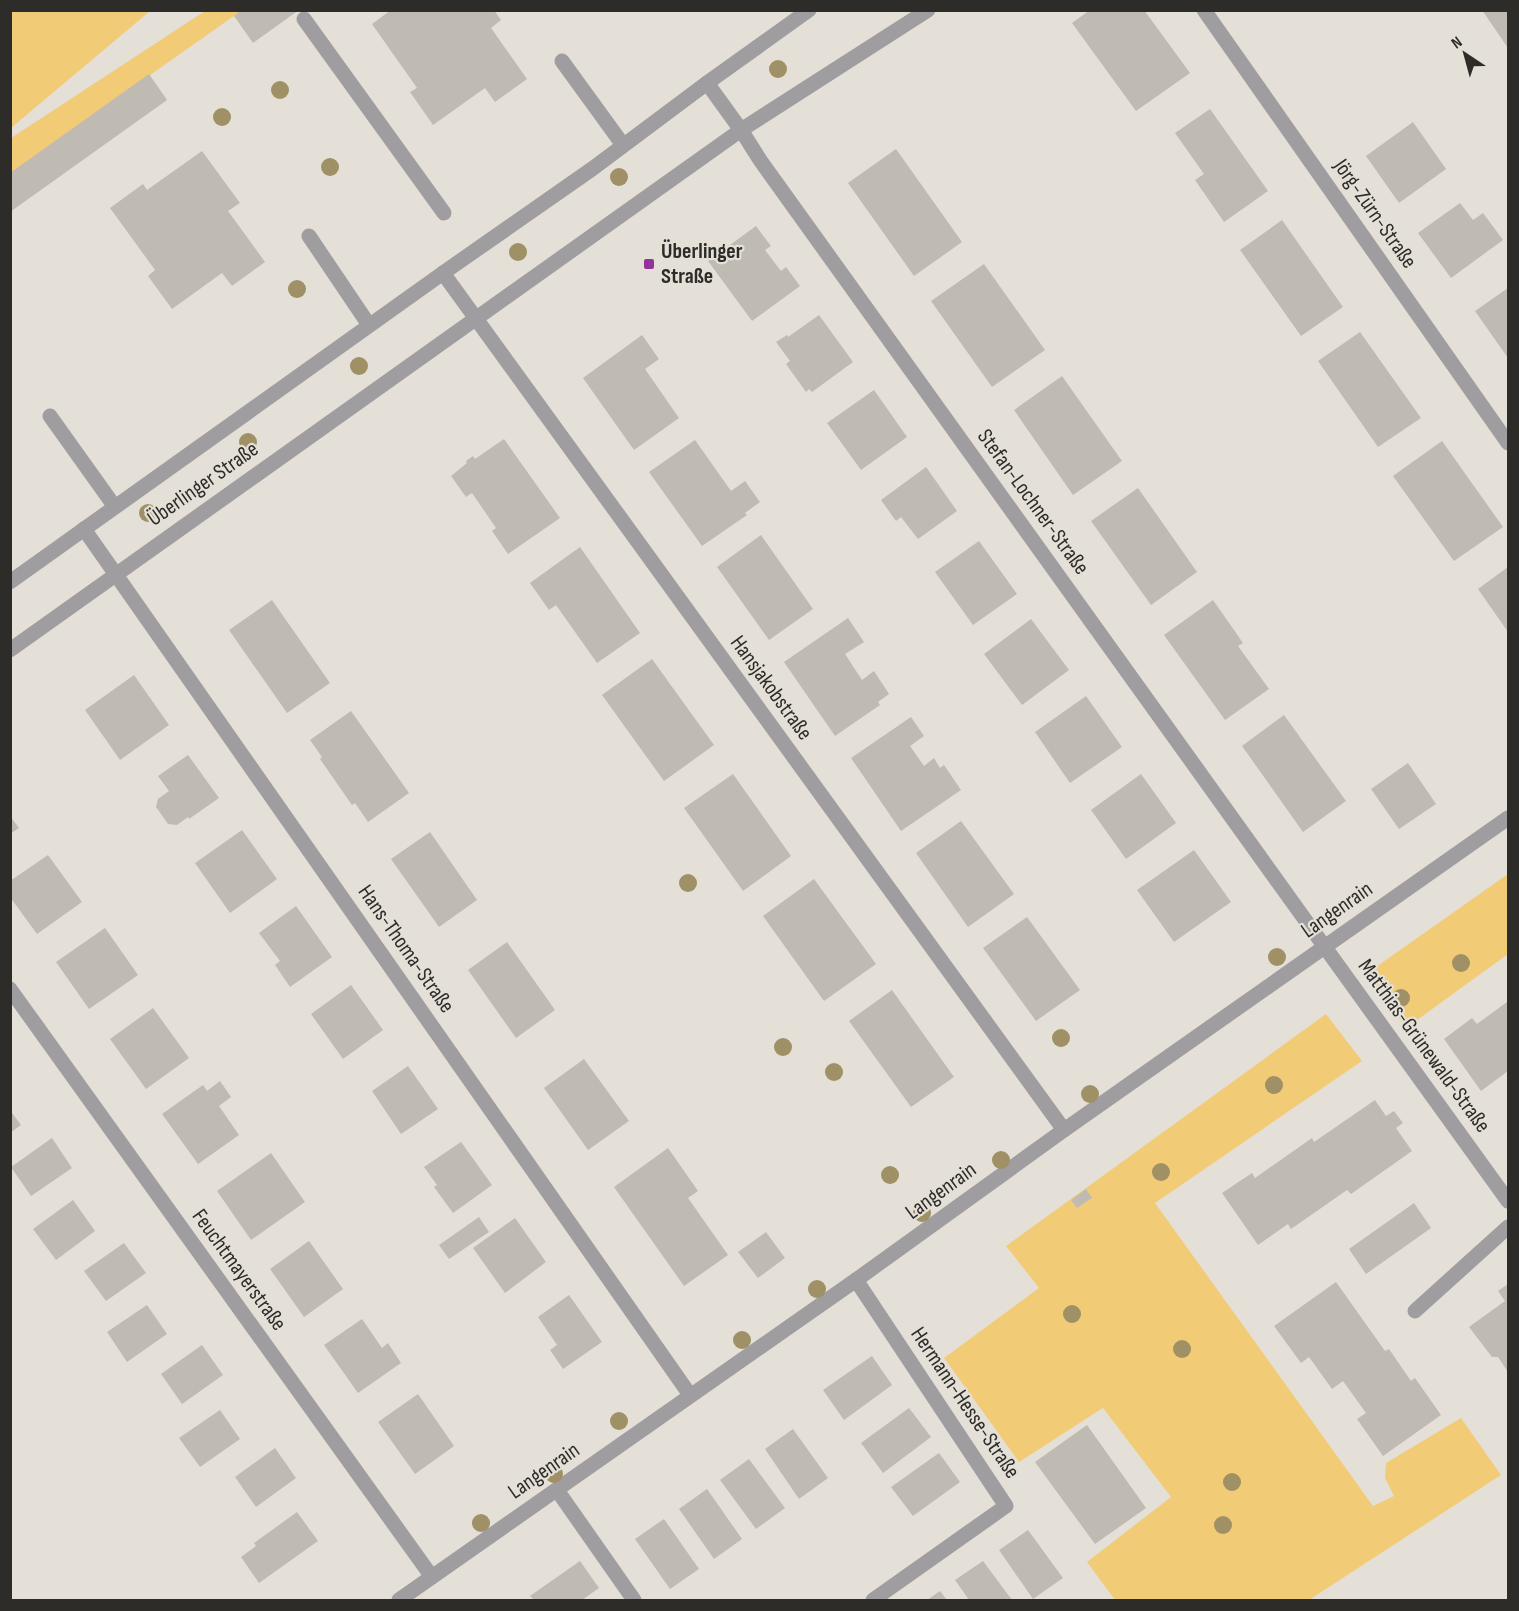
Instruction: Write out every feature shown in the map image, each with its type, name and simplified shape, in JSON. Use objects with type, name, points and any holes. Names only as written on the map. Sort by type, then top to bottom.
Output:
[{"type":"street","name":"Überlinger Straße","points":[[10,582],[810,10]]},
{"type":"street","name":"Überlinger Straße","points":[[10,650],[741,130],[928,10]]},
{"type":"street","name":"Jörg-Zürn-Straße","points":[[1204,10],[1509,443]]},
{"type":"street","points":[[304,19],[444,213]]},
{"type":"street","points":[[562,61],[623,145]]},
{"type":"street","name":"Stefan-Lochner-Straße","points":[[707,83],[1324,946]]},
{"type":"street","points":[[309,236],[369,325]]},
{"type":"street","name":"Hansjakobstraße","points":[[443,273],[1064,1130]]},
{"type":"street","points":[[50,416],[115,507]]},
{"type":"street","name":"Hans-Thoma-Straße","points":[[84,529],[690,1395]]},
{"type":"street","name":"Langenrain","points":[[399,1600],[856,1280],[1324,946],[1509,818]]},
{"type":"street","name":"Matthias-Grünewald-Straße","points":[[1324,946],[1509,1201]]},
{"type":"street","name":"Feuchtmayerstraße","points":[[10,989],[432,1577]]},
{"type":"street","points":[[1414,1311],[1509,1227]]},
{"type":"street","name":"Hermann-Hesse-Straße","points":[[856,1280],[1006,1506],[873,1600]]},
{"type":"street","points":[[557,1490],[634,1600]]},
{"type":"shaded area","points":[[11,10],[150,10],[150,11],[11,128]]},
{"type":"shaded area","points":[[205,11],[241,11],[11,173],[11,138]]},
{"type":"shaded area","points":[[1508,874],[1508,954],[1406,1028],[1366,974]]},
{"type":"shaded area","points":[[1326,1014],[1362,1061],[1155,1203],[1373,1506],[1394,1496],[1385,1478],[1386,1463],[1461,1418],[1501,1475],[1309,1600],[1115,1600],[1087,1562],[1171,1497],[1103,1408],[1019,1462],[944,1358],[1039,1288],[1006,1246]]},
{"type":"building","points":[[241,10],[299,10],[253,43],[234,16]]},
{"type":"building","points":[[391,10],[494,10],[501,20],[491,28],[527,79],[495,102],[485,88],[433,125],[410,92],[417,88],[372,24]]},
{"type":"building","points":[[1090,10],[1144,10],[1190,73],[1136,111],[1072,23]]},
{"type":"building","points":[[1482,10],[1508,10],[1508,48]]},
{"type":"building","points":[[149,74],[167,100],[10,212],[10,173]]},
{"type":"building","points":[[1210,109],[1268,191],[1224,222],[1195,180],[1204,174],[1175,133]]},
{"type":"building","points":[[1413,122],[1446,169],[1399,203],[1366,156]]},
{"type":"building","points":[[896,149],[962,242],[914,276],[848,183]]},
{"type":"building","points":[[202,151],[240,203],[228,211],[265,262],[232,286],[222,273],[172,309],[148,276],[155,270],[110,208],[143,184],[147,190]]},
{"type":"building","points":[[1460,203],[1473,220],[1483,213],[1503,240],[1451,278],[1418,233]]},
{"type":"building","points":[[1282,220],[1343,307],[1301,336],[1240,250]]},
{"type":"building","points":[[756,226],[771,246],[765,250],[781,271],[786,267],[800,286],[752,321],[708,261]]},
{"type":"building","points":[[984,264],[1045,350],[992,387],[931,301]]},
{"type":"building","points":[[1508,288],[1508,358],[1475,311]]},
{"type":"building","points":[[819,315],[853,362],[812,392],[809,389],[806,392],[786,364],[790,361],[776,342],[787,335],[788,337]]},
{"type":"building","points":[[1360,332],[1421,418],[1378,447],[1318,361]]},
{"type":"building","points":[[642,335],[659,359],[645,369],[679,418],[634,450],[583,378]]},
{"type":"building","points":[[1062,376],[1122,461],[1073,495],[1014,410]]},
{"type":"building","points":[[874,390],[907,437],[861,470],[827,423]]},
{"type":"building","points":[[504,439],[560,518],[508,554],[492,531],[496,528],[472,493],[466,497],[451,476],[473,456],[475,459]]},
{"type":"building","points":[[695,440],[731,491],[745,481],[760,502],[745,513],[747,515],[702,546],[649,472]]},
{"type":"building","points":[[1442,441],[1503,527],[1454,561],[1393,476]]},
{"type":"building","points":[[926,467],[957,511],[918,539],[901,517],[896,521],[881,500]]},
{"type":"building","points":[[1138,488],[1197,572],[1151,605],[1091,521]]},
{"type":"building","points":[[761,535],[813,609],[769,640],[717,567]]},
{"type":"building","points":[[979,541],[1017,594],[973,625],[935,572]]},
{"type":"building","points":[[580,547],[640,633],[597,663],[556,605],[549,610],[530,583]]},
{"type":"building","points":[[1508,567],[1508,632],[1478,589]]},
{"type":"building","points":[[272,600],[330,683],[287,713],[229,630]]},
{"type":"building","points":[[1213,600],[1243,643],[1238,646],[1269,689],[1225,720],[1164,635]]},
{"type":"building","points":[[848,618],[864,642],[845,654],[862,680],[874,671],[889,694],[878,702],[880,705],[835,736],[784,662]]},
{"type":"building","points":[[1031,619],[1069,670],[1022,705],[984,654]]},
{"type":"building","points":[[652,659],[714,745],[664,781],[602,695]]},
{"type":"building","points":[[134,675],[169,725],[120,760],[85,710]]},
{"type":"building","points":[[1086,696],[1122,747],[1070,783],[1035,732]]},
{"type":"building","points":[[351,711],[409,793],[368,822],[355,803],[352,805],[320,759],[322,757],[310,740]]},
{"type":"building","points":[[1284,715],[1346,801],[1303,832],[1242,746]]},
{"type":"building","points":[[911,717],[924,736],[910,746],[924,766],[934,758],[940,768],[944,765],[961,790],[901,831],[851,758]]},
{"type":"building","points":[[188,755],[219,798],[189,819],[188,817],[177,825],[168,824],[156,807],[158,799],[169,791],[158,776]]},
{"type":"building","points":[[1408,763],[1436,804],[1399,829],[1371,789]]},
{"type":"building","points":[[733,774],[791,856],[743,891],[684,808]]},
{"type":"building","points":[[1141,774],[1176,823],[1126,859],[1091,810]]},
{"type":"building","points":[[10,816],[19,828],[10,834]]},
{"type":"building","points":[[961,821],[1014,894],[968,927],[916,853]]},
{"type":"building","points":[[242,830],[277,879],[230,913],[195,863]]},
{"type":"building","points":[[430,832],[477,900],[439,927],[391,859]]},
{"type":"building","points":[[1194,850],[1231,902],[1174,942],[1137,890]]},
{"type":"building","points":[[48,855],[82,902],[37,934],[10,897],[10,881]]},
{"type":"building","points":[[814,879],[876,964],[824,1001],[763,916]]},
{"type":"building","points":[[296,906],[332,957],[290,987],[275,965],[280,961],[259,933]]},
{"type":"building","points":[[1027,917],[1080,990],[1036,1021],[983,948]]},
{"type":"building","points":[[105,928],[138,975],[89,1009],[56,962]]},
{"type":"building","points":[[507,942],[555,1010],[516,1038],[468,970]]},
{"type":"building","points":[[351,985],[383,1030],[343,1059],[311,1014]]},
{"type":"building","points":[[892,990],[954,1077],[911,1107],[849,1021]]},
{"type":"building","points":[[1507,1002],[1508,1071],[1481,1091],[1444,1039],[1472,1018],[1477,1024]]},
{"type":"building","points":[[153,1008],[189,1058],[146,1089],[110,1039]]},
{"type":"building","points":[[584,1059],[629,1121],[588,1150],[544,1088]]},
{"type":"building","points":[[408,1066],[438,1109],[401,1134],[372,1091]]},
{"type":"building","points":[[220,1081],[231,1097],[219,1106],[239,1135],[198,1164],[162,1114],[203,1085],[207,1091]]},
{"type":"building","points":[[1375,1100],[1386,1116],[1394,1111],[1403,1123],[1396,1128],[1412,1151],[1351,1194],[1347,1190],[1291,1229],[1288,1224],[1258,1245],[1222,1193],[1252,1173],[1255,1178],[1312,1138],[1314,1142]]},
{"type":"building","points":[[10,1110],[21,1125],[10,1133]]},
{"type":"building","points":[[52,1138],[72,1168],[31,1196],[11,1167]]},
{"type":"building","points":[[461,1142],[492,1185],[453,1213],[434,1187],[437,1185],[424,1167]]},
{"type":"building","points":[[668,1148],[698,1191],[688,1198],[728,1255],[684,1286],[614,1187]]},
{"type":"building","points":[[271,1153],[305,1202],[251,1240],[217,1191]]},
{"type":"building","points":[[1086,1189],[1092,1198],[1077,1208],[1071,1200]]},
{"type":"building","points":[[73,1200],[95,1231],[56,1260],[33,1229]]},
{"type":"building","points":[[1414,1203],[1431,1228],[1366,1274],[1349,1249]]},
{"type":"building","points":[[479,1217],[489,1232],[449,1259],[439,1245]]},
{"type":"building","points":[[515,1218],[546,1262],[505,1293],[473,1248]]},
{"type":"building","points":[[766,1232],[785,1258],[758,1278],[738,1252]]},
{"type":"building","points":[[309,1241],[343,1289],[304,1317],[270,1269]]},
{"type":"building","points":[[124,1243],[146,1273],[106,1301],[84,1271]]},
{"type":"building","points":[[1336,1282],[1385,1351],[1389,1349],[1411,1381],[1415,1378],[1441,1415],[1383,1456],[1357,1419],[1366,1413],[1343,1381],[1332,1389],[1309,1357],[1301,1363],[1274,1326]]},
{"type":"building","points":[[1508,1284],[1508,1372],[1498,1357],[1492,1357],[1469,1327],[1505,1301],[1498,1291]]},
{"type":"building","points":[[569,1295],[602,1342],[563,1369],[550,1350],[557,1345],[538,1317]]},
{"type":"building","points":[[147,1305],[167,1334],[127,1362],[107,1332]]},
{"type":"building","points":[[362,1319],[382,1348],[388,1343],[401,1363],[358,1393],[324,1345]]},
{"type":"building","points":[[202,1345],[223,1375],[182,1404],[161,1374]]},
{"type":"building","points":[[872,1356],[892,1385],[844,1420],[823,1390]]},
{"type":"building","points":[[418,1394],[454,1446],[415,1474],[378,1422]]},
{"type":"building","points":[[909,1408],[931,1437],[883,1473],[861,1443]]},
{"type":"building","points":[[220,1410],[240,1439],[200,1467],[179,1438]]},
{"type":"building","points":[[1087,1425],[1146,1508],[1095,1544],[1035,1462]]},
{"type":"building","points":[[793,1429],[828,1478],[799,1499],[765,1449]]},
{"type":"building","points":[[275,1448],[296,1478],[256,1507],[235,1477]]},
{"type":"building","points":[[939,1453],[960,1482],[913,1516],[891,1487]]},
{"type":"building","points":[[749,1459],[785,1508],[756,1529],[720,1480]]},
{"type":"building","points":[[707,1489],[742,1539],[714,1559],[679,1509]]},
{"type":"building","points":[[297,1512],[318,1541],[259,1583],[241,1557],[256,1546],[254,1543]]},
{"type":"building","points":[[664,1519],[699,1569],[670,1589],[635,1539]]},
{"type":"building","points":[[1028,1530],[1063,1578],[1033,1599],[999,1550]]},
{"type":"building","points":[[580,1561],[599,1588],[582,1600],[534,1600],[530,1596]]},
{"type":"building","points":[[983,1561],[1012,1600],[969,1600],[955,1580]]},
{"type":"building","points":[[940,1591],[947,1600],[927,1600]]},
{"type":"place","name":"Überlinger Straße","points":[[649,264]]}]
